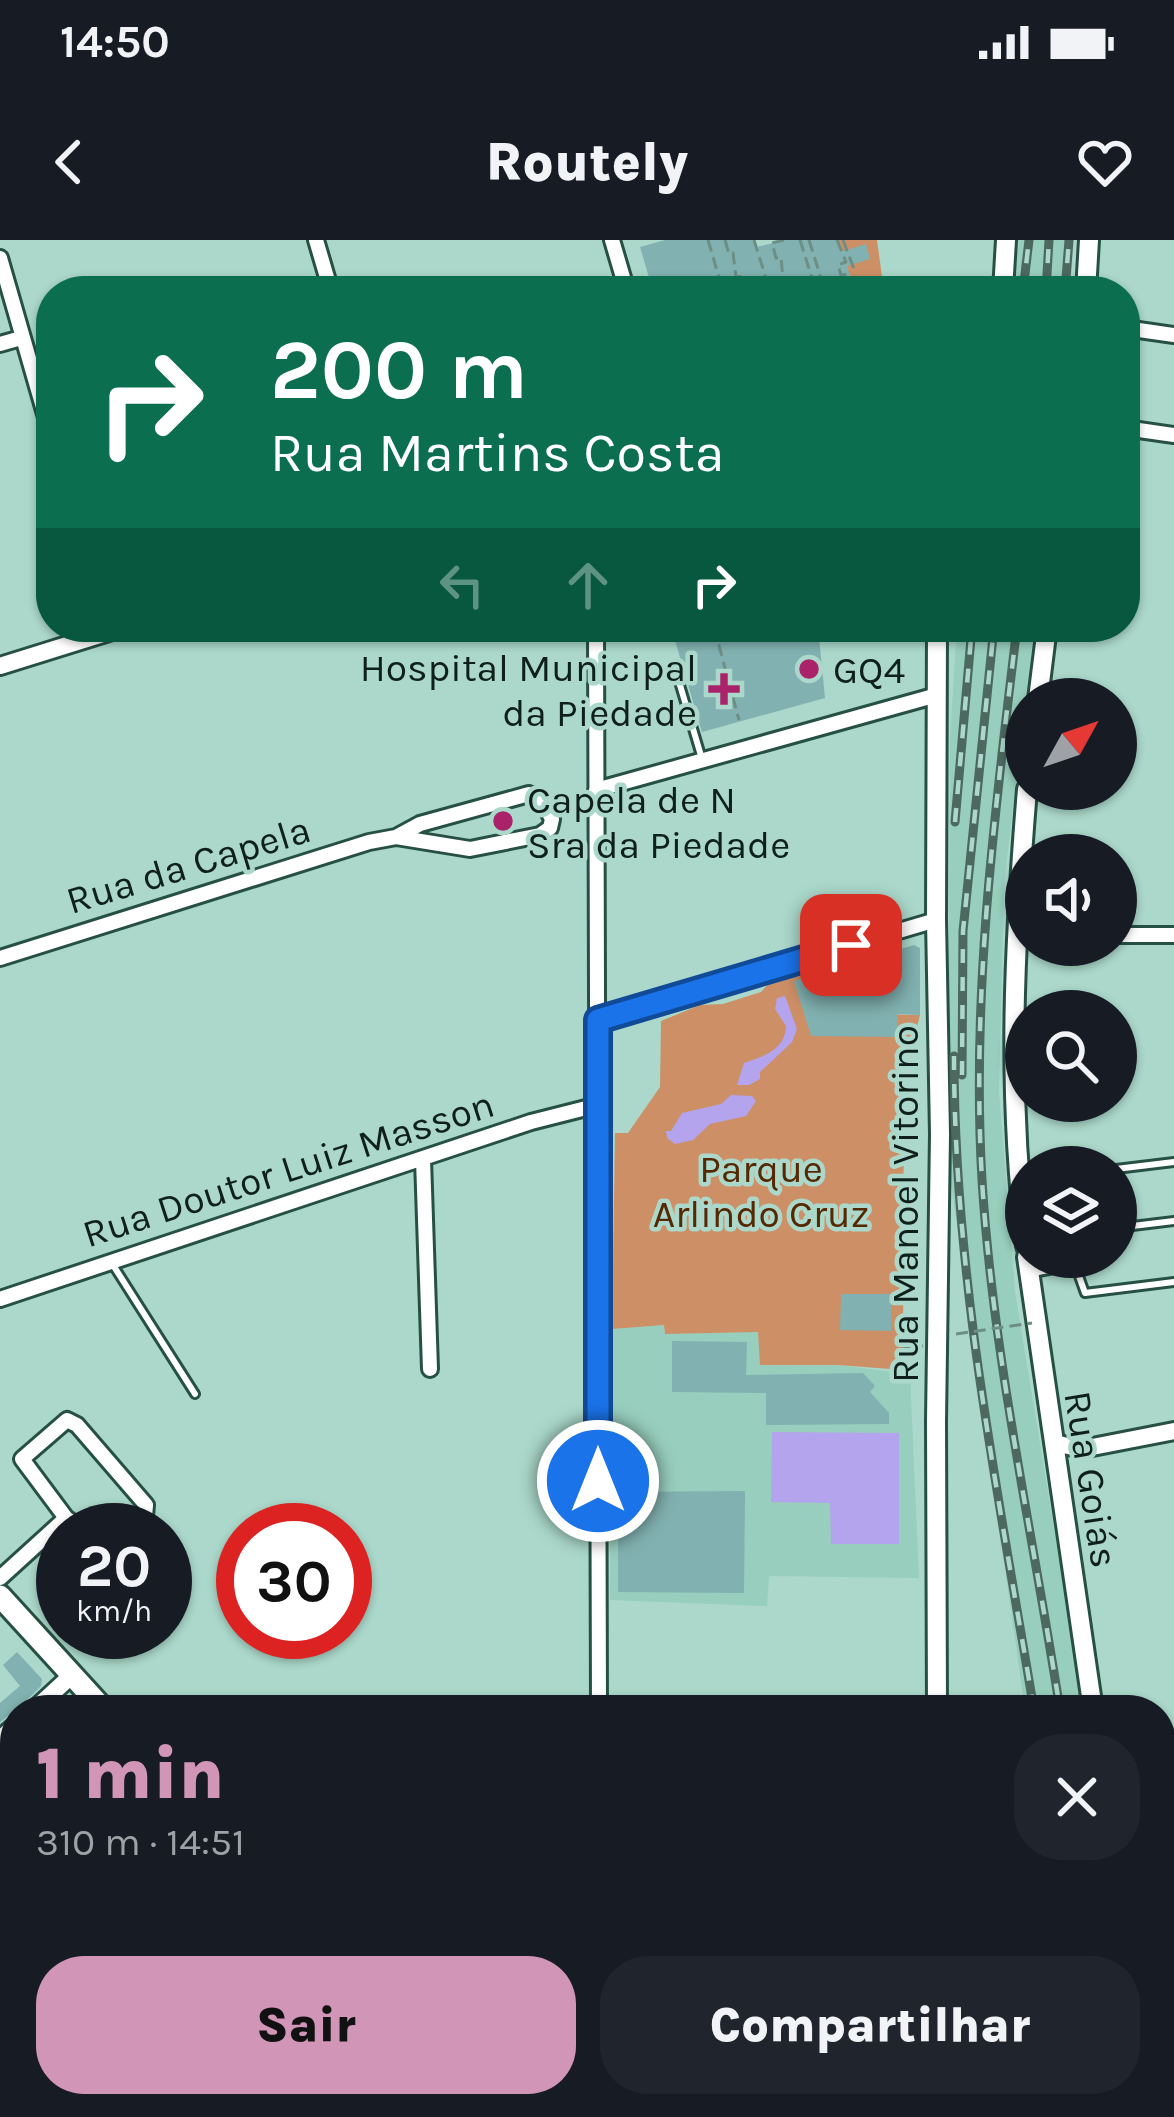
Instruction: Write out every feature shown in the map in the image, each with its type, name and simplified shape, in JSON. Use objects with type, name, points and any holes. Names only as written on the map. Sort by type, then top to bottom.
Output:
[{"type":"main road","points":[[1004,276],[1006,240]]},
{"type":"main road","points":[[1087,276],[1088,240]]},
{"type":"main road","name":"Rua Manoel Vitorino","points":[[937,642],[937,1695]]},
{"type":"main road","points":[[1041,678],[1046,642]]},
{"type":"main road","points":[[1017,1146],[1012,1093],[1018,966]]},
{"type":"main road","name":"Rua Goiás","points":[[1030,1278],[1091,1695]]},
{"type":"main road","points":[[0,1596],[90,1695]]},
{"type":"street","points":[[316,240],[327,276]]},
{"type":"street","points":[[613,244],[623,276]]},
{"type":"street","points":[[0,257],[36,386]]},
{"type":"street","points":[[1140,330],[1174,335]]},
{"type":"street","points":[[0,344],[21,338]]},
{"type":"street","points":[[1140,430],[1174,435]]},
{"type":"street","points":[[0,666],[73,642]]},
{"type":"street","points":[[596,642],[599,1695]]},
{"type":"street","points":[[596,790],[937,695]]},
{"type":"street","name":"Rua da Capela","points":[[0,958],[369,842],[396,838],[470,849],[540,835],[548,832],[552,819],[542,800],[530,794],[420,824],[396,838]]},
{"type":"street","points":[[598,1020],[936,920]]},
{"type":"street","points":[[1137,935],[1174,935]]},
{"type":"street","name":"Rua Doutor Luiz Masson","points":[[0,1299],[531,1122],[598,1105]]},
{"type":"street","points":[[423,1159],[430,1369]]},
{"type":"street","points":[[55,1503],[22,1459],[71,1420],[144,1503]]},
{"type":"street","points":[[1054,1443],[1082,1449],[1174,1431]]},
{"type":"street","points":[[1058,1470],[1082,1449]]},
{"type":"street","points":[[0,1578],[36,1545]]},
{"type":"street","points":[[50,1695],[72,1675]]},
{"type":"lane","points":[[613,244],[632,244]]},
{"type":"lane","points":[[674,665],[703,761]]},
{"type":"lane","points":[[1137,1166],[1174,1162]]},
{"type":"lane","points":[[1137,1225],[1174,1221]]},
{"type":"lane","points":[[111,1262],[195,1394]]},
{"type":"lane","points":[[1080,1278],[1085,1293],[1174,1282]]},
{"type":"path","points":[[708,240],[719,276]]},
{"type":"path","points":[[725,240],[729,254],[733,253],[736,276]]},
{"type":"path","points":[[754,240],[765,276]]},
{"type":"path","points":[[783,276],[781,256],[776,258],[772,243],[784,240]]},
{"type":"path","points":[[800,240],[811,276]]},
{"type":"path","points":[[809,240],[820,276]]},
{"type":"path","points":[[840,240],[845,250],[850,248],[854,268]]},
{"type":"path","points":[[840,240],[846,262],[838,265],[841,275],[850,276]]},
{"type":"path","points":[[718,642],[740,720]]},
{"type":"path","points":[[552,819],[596,790]]},
{"type":"path","points":[[956,1334],[1032,1323]]},
{"type":"shaded area","points":[[1011,240],[1074,240],[1071,276],[1008,276]]},
{"type":"shaded area","points":[[956,642],[1032,642],[1028,678],[1005,678],[1005,810],[1013,810],[1010,834],[1005,834],[999,1091],[1005,1278],[1014,1278],[1082,1695],[1023,1695],[948,1163],[950,737]]},
{"type":"shaded area","points":[[785,996],[797,1029],[792,1042],[760,1072],[760,1079],[737,1085],[744,1063],[772,1051],[782,1041],[786,1026],[775,1009],[777,998]]},
{"type":"shaded area","points":[[731,1095],[752,1096],[756,1101],[746,1116],[710,1124],[693,1140],[675,1144],[667,1138],[666,1131],[671,1131],[682,1113],[721,1104]]},
{"type":"shaded area","points":[[664,1325],[665,1334],[759,1332],[829,1364],[910,1374],[919,1578],[769,1576],[767,1606],[610,1600],[612,1329]]},
{"type":"shaded area","points":[[772,1432],[899,1433],[899,1544],[831,1544],[830,1503],[771,1502]]},
{"type":"green space","points":[[837,240],[877,240],[882,276],[841,275],[846,262]]},
{"type":"green space","name":"Parque Arlindo Cruz","points":[[826,970],[831,1013],[920,1015],[916,1031],[904,1045],[903,1370],[760,1365],[758,1332],[665,1334],[664,1325],[612,1329],[615,1133],[628,1133],[660,1087],[661,1021],[700,1005],[723,1004],[761,992],[769,983]]},
{"type":"building","points":[[665,240],[754,240],[757,247],[785,240],[837,240],[843,251],[866,244],[870,259],[847,266],[850,276],[649,276],[640,247]]},
{"type":"building","name":"Hospital Municipal da Piedade","points":[[675,642],[819,642],[825,698],[702,732]]},
{"type":"building","points":[[914,945],[920,948],[920,1015],[898,1014],[897,1037],[811,1036],[794,981]]},
{"type":"building","points":[[841,1294],[891,1294],[891,1331],[840,1330]]},
{"type":"building","points":[[672,1341],[747,1342],[746,1375],[863,1373],[875,1386],[870,1392],[889,1413],[889,1424],[766,1425],[766,1393],[672,1392]]},
{"type":"building","points":[[745,1491],[744,1593],[618,1592],[618,1492]]},
{"type":"building","points":[[17,1652],[42,1679],[41,1686],[32,1695],[9,1695],[20,1686],[3,1665]]},
{"type":"railway","points":[[1025,276],[1029,240]]},
{"type":"railway","points":[[1047,276],[1049,240]]},
{"type":"railway","points":[[1066,276],[1069,240]]},
{"type":"railway","points":[[955,822],[971,642]]},
{"type":"railway","points":[[962,1075],[963,931],[992,642]]},
{"type":"railway","points":[[1015,642],[982,972],[979,1111],[987,1247],[1004,1380],[1057,1695]]},
{"type":"railway","points":[[954,1056],[961,1221],[970,1303],[1031,1695]]},
{"type":"place","name":"GQ4","points":[[809,669]]},
{"type":"place","name":"Hospital Municipal da Piedade","points":[[724,689]]},
{"type":"place","name":"Capela de N Sra da Piedade","points":[[503,821]]},
{"type":"route","points":[[598,1481],[598,1020],[851,945]]}]
